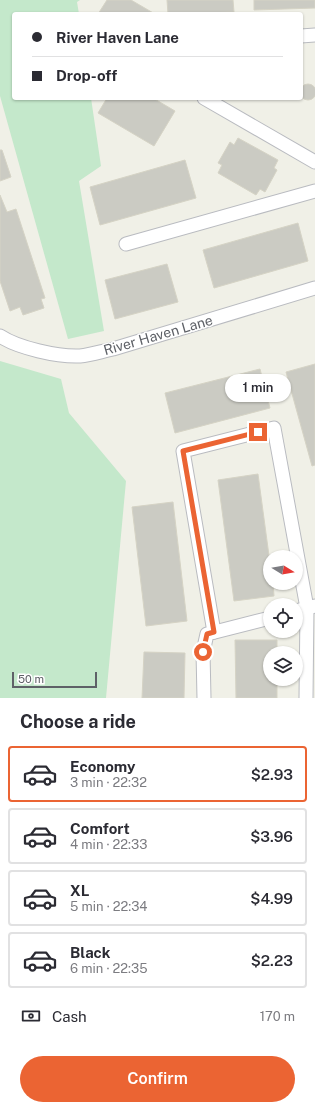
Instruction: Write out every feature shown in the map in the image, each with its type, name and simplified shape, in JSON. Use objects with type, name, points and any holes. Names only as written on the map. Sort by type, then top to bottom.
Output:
[{"type":"street","points":[[303,36],[315,35]]},
{"type":"street","points":[[207,100],[315,162]]},
{"type":"street","points":[[126,244],[315,191]]},
{"type":"street","name":"River Haven Lane","points":[[0,336],[8,342],[44,352],[80,356],[113,349],[315,288]]},
{"type":"street","points":[[214,632],[183,451],[274,428],[306,608],[306,698]]},
{"type":"street","points":[[204,698],[203,652],[207,634],[263,620]]},
{"type":"green space","points":[[0,0],[80,0],[77,2],[79,12],[12,12],[12,100],[91,100],[101,166],[79,181],[104,331],[68,339],[0,96]]},
{"type":"green space","points":[[0,361],[61,379],[69,413],[126,481],[106,698],[0,698]]},
{"type":"building","points":[[107,0],[131,0],[152,12],[99,12]]},
{"type":"building","points":[[167,0],[233,0],[234,12],[168,12]]},
{"type":"building","points":[[254,0],[315,0],[315,8],[254,10]]},
{"type":"building","points":[[308,84],[314,86],[316,92],[314,98],[308,100],[303,98],[303,86]]},
{"type":"building","points":[[106,100],[156,100],[175,111],[154,146],[98,113]]},
{"type":"building","points":[[238,138],[278,160],[274,168],[277,170],[265,192],[260,189],[256,195],[218,173],[222,165],[218,163],[230,142],[234,145]]},
{"type":"building","points":[[0,150],[2,150],[11,177],[0,181]]},
{"type":"building","points":[[185,160],[196,198],[100,225],[90,187]]},
{"type":"building","points":[[0,195],[7,212],[16,209],[45,298],[41,299],[44,308],[23,315],[20,307],[10,311],[0,281]]},
{"type":"building","points":[[298,223],[308,261],[214,288],[203,250]]},
{"type":"building","points":[[167,264],[178,302],[115,319],[105,280]]},
{"type":"building","points":[[315,364],[315,465],[312,466],[286,372]]},
{"type":"building","points":[[260,369],[270,408],[175,433],[165,393]]},
{"type":"building","points":[[258,474],[268,550],[263,550],[263,590],[274,590],[274,596],[234,601],[218,480]]},
{"type":"building","points":[[173,502],[187,621],[146,626],[132,507]]},
{"type":"building","points":[[235,640],[277,640],[277,646],[263,646],[263,686],[277,686],[277,698],[236,698]]},
{"type":"building","points":[[144,652],[185,653],[184,698],[142,698]]},
{"type":"route","points":[[203,652],[207,634],[214,632],[183,451],[258,432]]}]
